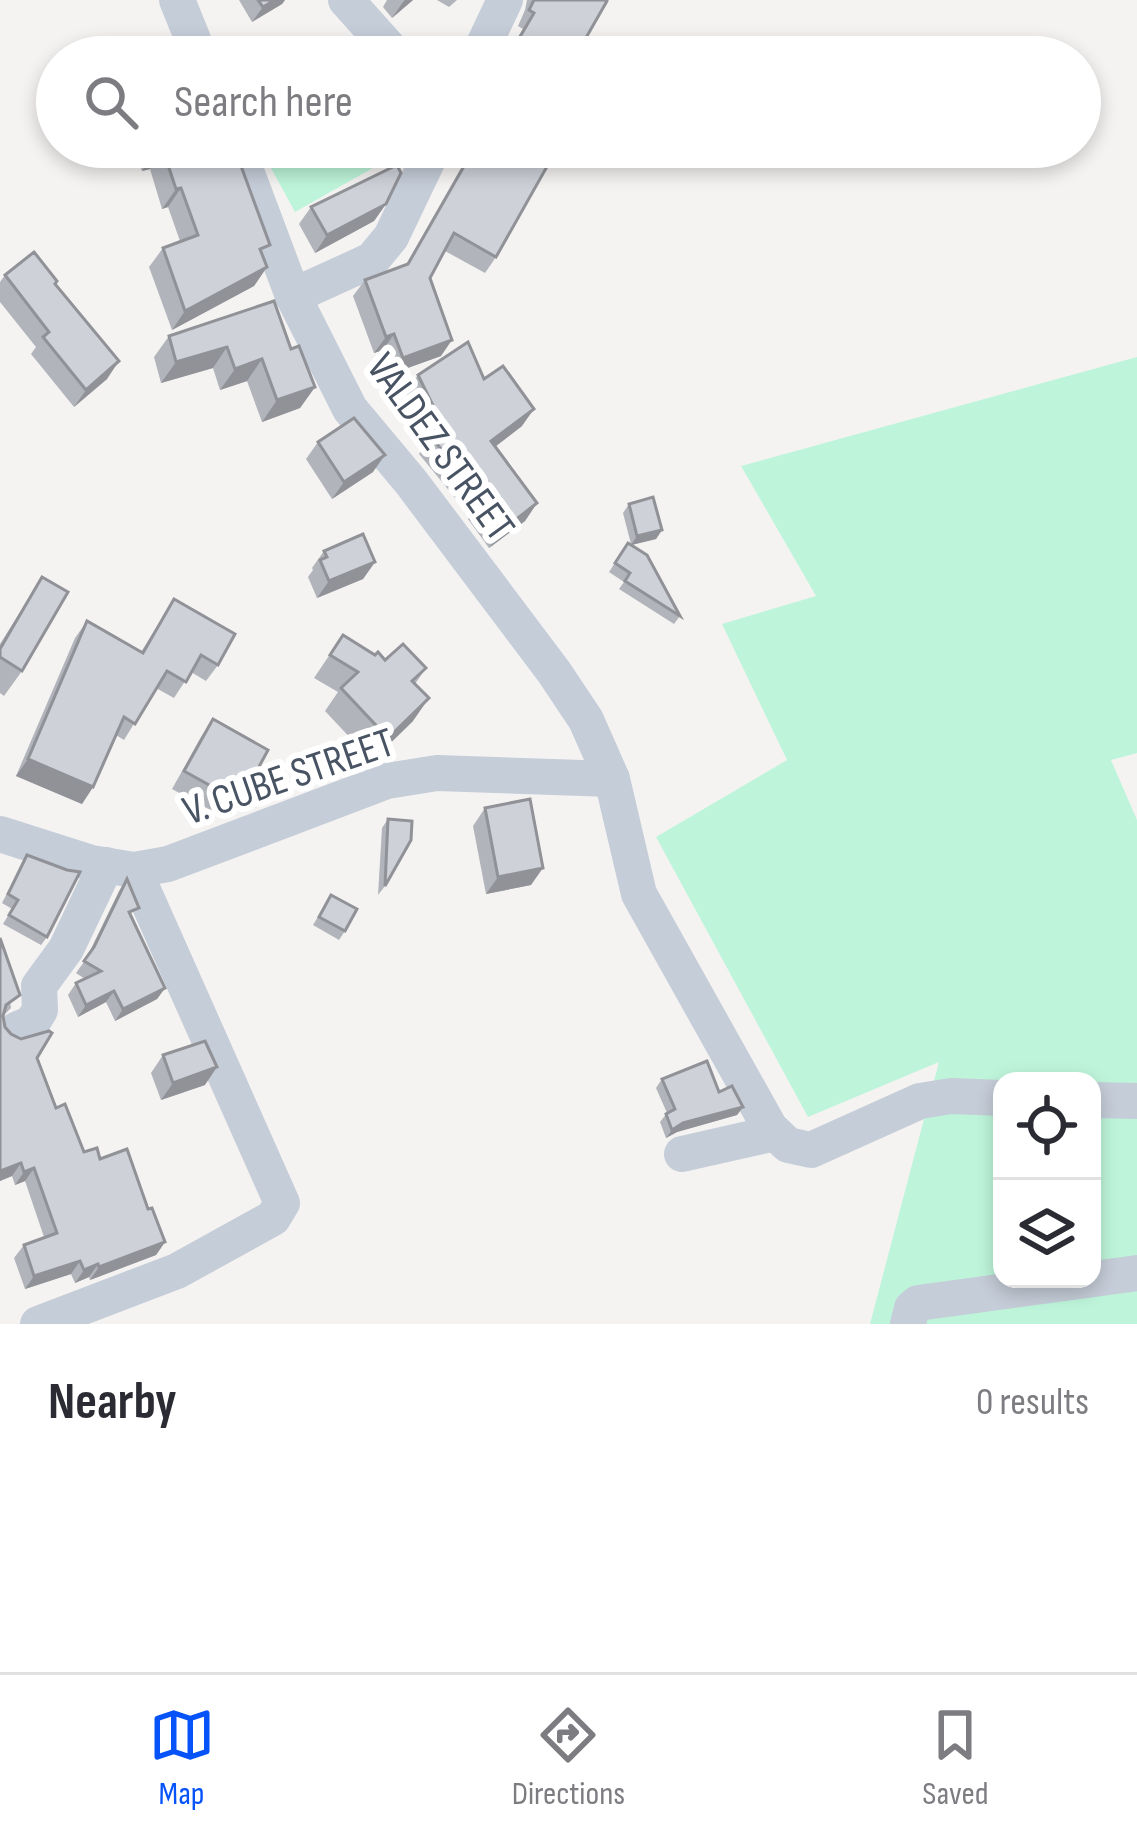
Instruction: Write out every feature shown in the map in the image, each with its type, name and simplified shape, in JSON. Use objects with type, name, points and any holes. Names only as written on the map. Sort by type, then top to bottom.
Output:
[{"type":"street","points":[[177,0],[192,36]]},
{"type":"street","points":[[346,0],[378,36]]},
{"type":"street","points":[[488,36],[505,0]]},
{"type":"street","name":"VALDEZ STREET","points":[[245,168],[293,296],[350,409],[411,482],[586,720],[612,779],[640,894],[775,1133]]},
{"type":"street","points":[[293,296],[372,260],[391,238],[424,168]]},
{"type":"street","name":"V. CUBE STREET","points":[[120,867],[168,864],[387,781],[437,773],[612,779]]},
{"type":"street","points":[[0,834],[120,867],[253,1132],[282,1204],[273,1218],[177,1271],[38,1324]]},
{"type":"street","points":[[16,1030],[32,1024],[40,1010],[39,986],[120,867]]},
{"type":"street","points":[[682,1154],[775,1133],[788,1145],[811,1150],[920,1101],[993,1098]]},
{"type":"street","points":[[1101,1100],[1137,1101]]},
{"type":"street","points":[[908,1324],[918,1303],[1137,1273]]},
{"type":"green space","points":[[271,168],[373,168],[295,212]]},
{"type":"green space","points":[[1137,357],[1137,753],[1111,760],[1137,820],[1137,1324],[870,1324],[939,1062],[808,1117],[656,837],[787,760],[722,624],[816,596],[741,466]]},
{"type":"building","points":[[534,0],[607,1],[587,36],[520,36],[534,13],[529,10]]},
{"type":"building","points":[[169,168],[242,168],[270,245],[260,249],[267,267],[185,311],[163,248],[198,235],[181,188],[176,189]]},
{"type":"building","points":[[391,168],[401,173],[386,204],[327,235],[311,207]]},
{"type":"building","points":[[463,168],[546,168],[496,257],[454,233],[430,278],[452,340],[403,358],[394,334],[386,337],[365,280],[408,264]]},
{"type":"building","points":[[34,252],[119,361],[86,390],[43,337],[49,332],[5,275]]},
{"type":"building","points":[[274,301],[291,349],[299,346],[315,387],[277,400],[262,359],[235,369],[227,347],[176,362],[169,336]]},
{"type":"building","points":[[468,342],[484,379],[503,366],[534,409],[491,441],[537,503],[501,531],[480,502],[483,499],[431,437],[443,426],[418,375]]},
{"type":"building","points":[[354,418],[385,455],[344,482],[318,442]]},
{"type":"building","points":[[653,497],[662,530],[637,536],[629,504]]},
{"type":"building","points":[[363,534],[375,562],[329,581],[320,560],[327,557],[324,551]]},
{"type":"building","points":[[628,543],[647,555],[680,616],[625,581],[630,573],[615,563]]},
{"type":"building","points":[[42,577],[68,592],[22,671],[0,657],[0,649]]},
{"type":"building","points":[[174,599],[235,634],[218,665],[201,655],[186,682],[167,671],[135,724],[124,717],[93,787],[28,759],[87,621],[143,653]]},
{"type":"building","points":[[343,635],[385,660],[403,644],[426,668],[412,681],[429,698],[388,738],[341,688],[358,672],[330,655]]},
{"type":"building","points":[[213,719],[268,750],[238,801],[184,771]]},
{"type":"building","points":[[530,799],[543,868],[498,877],[485,808]]},
{"type":"building","points":[[388,819],[412,821],[411,840],[385,886]]},
{"type":"building","points":[[27,855],[80,872],[47,937],[9,915],[18,900],[8,894]]},
{"type":"building","points":[[127,879],[139,908],[129,912],[165,988],[123,1009],[114,991],[86,1005],[76,983],[101,971],[84,961]]},
{"type":"building","points":[[331,895],[357,909],[345,931],[319,917]]},
{"type":"building","points":[[0,938],[20,995],[6,1005],[5,1027],[21,1039],[52,1033],[37,1058],[56,1108],[65,1104],[84,1152],[97,1148],[100,1159],[127,1149],[165,1242],[99,1267],[84,1270],[80,1261],[34,1276],[24,1245],[57,1233],[34,1168],[24,1172],[21,1163],[0,1171]]},
{"type":"building","points":[[205,1041],[217,1067],[173,1083],[163,1055]]},
{"type":"building","points":[[707,1061],[719,1092],[732,1086],[743,1107],[672,1130],[666,1114],[675,1109],[662,1079]]}]
